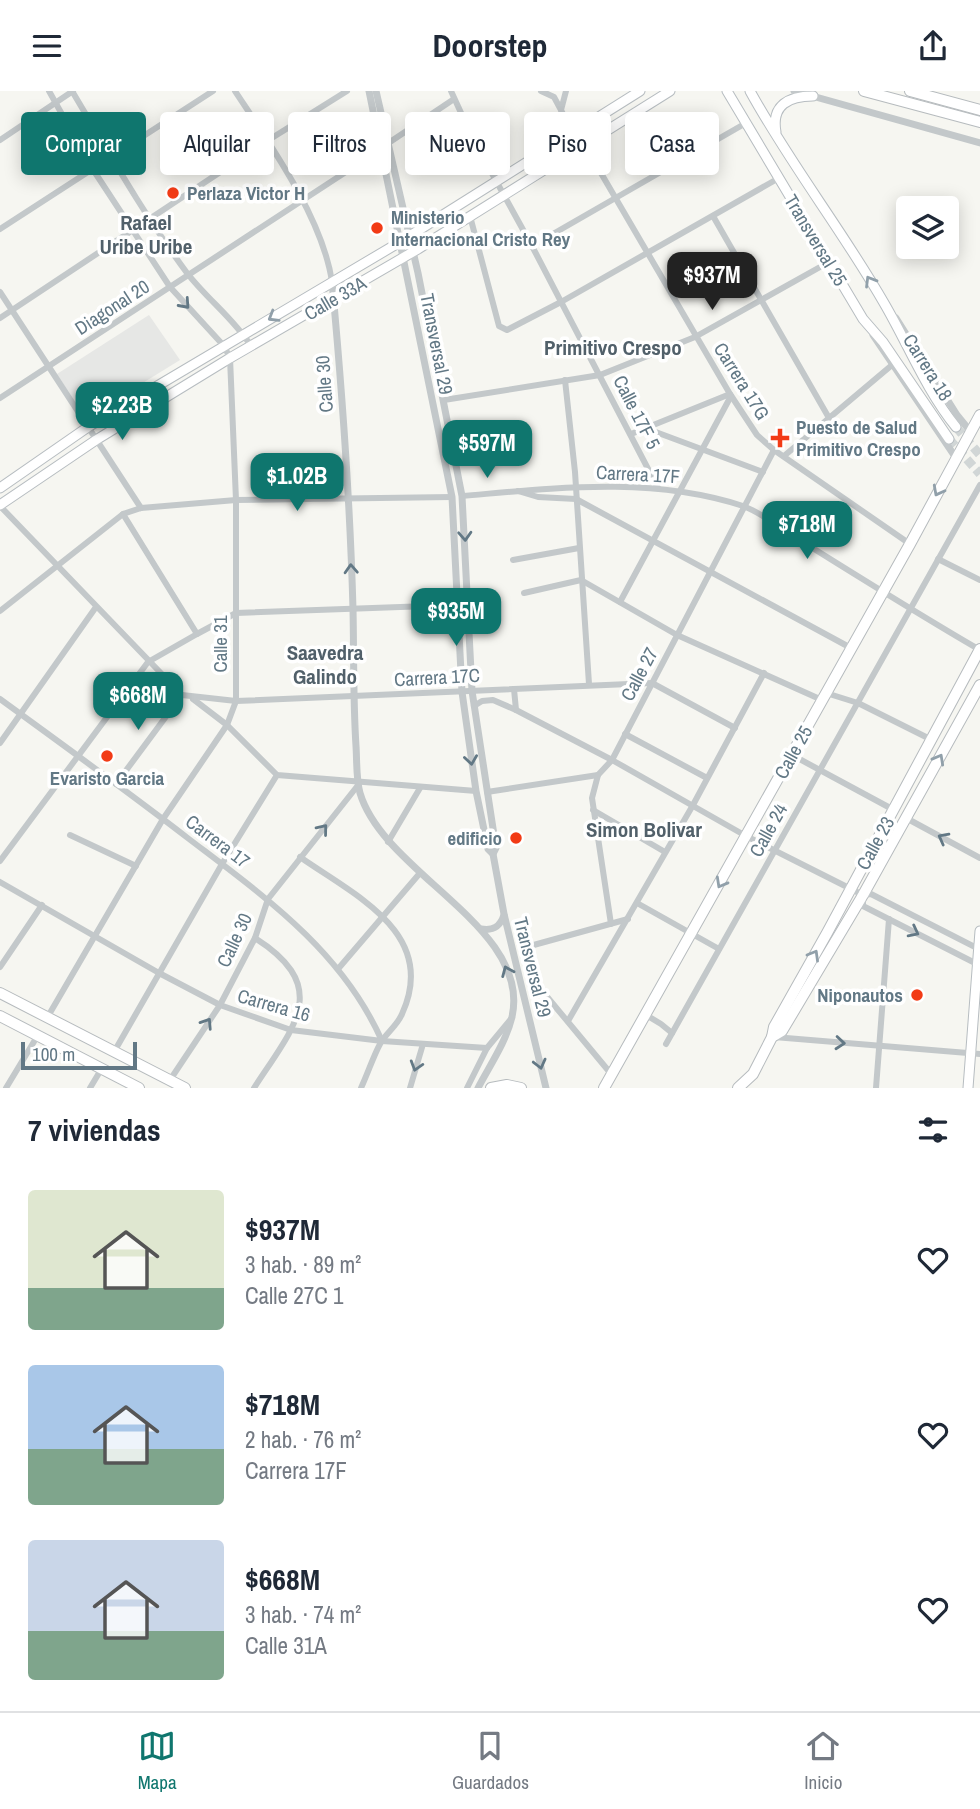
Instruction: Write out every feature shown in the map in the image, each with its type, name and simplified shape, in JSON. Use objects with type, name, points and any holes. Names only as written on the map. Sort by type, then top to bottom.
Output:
[{"type":"main road","name":"Calle 33A","points":[[611,127],[670,91]]},
{"type":"main road","name":"Transversal 25","points":[[727,91],[863,319],[888,350]]},
{"type":"main road","name":"Transversal 25","points":[[750,91],[885,304],[903,341]]},
{"type":"main road","points":[[864,91],[980,122]]},
{"type":"main road","points":[[910,91],[980,110]]},
{"type":"main road","name":"Calle 33A","points":[[606,112],[635,93]]},
{"type":"main road","points":[[777,137],[775,120],[780,106],[793,98],[813,96]]},
{"type":"main road","name":"Calle 33A","points":[[0,488],[88,427],[410,236],[524,165]]},
{"type":"main road","name":"Calle 33A","points":[[0,505],[96,440],[230,358],[404,258],[534,175]]},
{"type":"main road","name":"Carrera 18","points":[[903,341],[956,427]]},
{"type":"main road","name":"Carrera 18","points":[[888,350],[949,439]]},
{"type":"main road","name":"Calle 25","points":[[604,1088],[980,415]]},
{"type":"main road","points":[[53,451],[61,463]]},
{"type":"main road","name":"Calle 23","points":[[738,1088],[753,1074],[772,1037],[774,1027],[980,650]]},
{"type":"main road","name":"Calle 23","points":[[772,1037],[782,1031],[863,895],[980,685]]},
{"type":"main road","points":[[968,1088],[975,1054],[980,931]]},
{"type":"main road","points":[[0,993],[185,1088]]},
{"type":"main road","points":[[0,1016],[139,1088]]},
{"type":"main road","points":[[751,1088],[753,1074]]},
{"type":"main road","points":[[491,1088],[521,1088]]},
{"type":"street","name":"Calle 31","points":[[49,91],[59,112]]},
{"type":"street","points":[[0,140],[72,91],[84,112]]},
{"type":"street","points":[[146,135],[213,91]]},
{"type":"street","name":"Calle 30","points":[[235,91],[248,112]]},
{"type":"street","points":[[274,137],[347,91]]},
{"type":"street","name":"Transversal 29","points":[[369,91],[375,112]]},
{"type":"street","name":"Transversal 29","points":[[376,91],[379,112]]},
{"type":"street","points":[[541,91],[554,97],[561,110]]},
{"type":"street","points":[[561,110],[566,91]]},
{"type":"street","points":[[794,91],[980,143]]},
{"type":"street","name":"Diagonal 20","points":[[391,141],[452,95]]},
{"type":"street","name":"Calle 17F 5","points":[[452,95],[658,488]]},
{"type":"street","points":[[532,246],[746,123]]},
{"type":"street","name":"Calle 30","points":[[274,153],[323,244],[332,282],[348,499],[358,783],[366,808],[388,842],[481,929],[508,972],[514,1003],[512,1018],[478,1088]]},
{"type":"street","name":"Transversal 29","points":[[391,170],[410,236],[462,496],[472,691],[496,848],[493,854]]},
{"type":"street","points":[[0,229],[81,175]]},
{"type":"street","name":"Calle 31","points":[[47,1018],[163,819],[227,725],[236,701],[236,500],[230,358],[224,346],[170,287],[97,175]]},
{"type":"street","points":[[121,175],[189,275],[251,346]]},
{"type":"street","points":[[0,318],[216,175]]},
{"type":"street","name":"Diagonal 20","points":[[0,398],[341,175]]},
{"type":"street","name":"Transversal 29","points":[[389,175],[452,497],[462,692],[476,791],[546,1088]]},
{"type":"street","name":"Carrera 17G","points":[[602,175],[695,337],[757,435],[774,450],[910,544]]},
{"type":"street","points":[[470,216],[499,326],[507,330],[779,179]]},
{"type":"street","points":[[713,216],[829,418]]},
{"type":"street","points":[[444,400],[600,375],[695,337],[829,262]]},
{"type":"street","points":[[0,292],[141,508]]},
{"type":"street","name":"Carrera 18","points":[[885,304],[970,431]]},
{"type":"street","name":"Carrera 18","points":[[863,319],[956,458]]},
{"type":"street","points":[[784,456],[892,365]]},
{"type":"street","points":[[565,380],[576,486],[589,684]]},
{"type":"street","points":[[631,434],[731,395]]},
{"type":"street","points":[[620,602],[731,395]]},
{"type":"street","points":[[645,428],[763,472]]},
{"type":"street","name":"Calle 27","points":[[598,775],[612,760],[774,450]]},
{"type":"street","name":"Carrera 17F","points":[[462,496],[576,486],[658,488],[746,507],[980,650]]},
{"type":"street","name":"Calle 24","points":[[666,1044],[979,487]]},
{"type":"street","points":[[514,490],[538,497],[576,499],[851,648]]},
{"type":"street","points":[[0,611],[124,515],[141,508],[236,500],[452,497]]},
{"type":"street","name":"Carrera 17C","points":[[0,505],[148,662],[182,695],[191,698],[236,701],[652,683],[735,727]]},
{"type":"street","points":[[124,515],[197,634]]},
{"type":"street","points":[[513,560],[579,548]]},
{"type":"street","points":[[938,559],[980,580]]},
{"type":"street","points":[[524,593],[581,580],[677,635],[824,696],[858,703],[930,739]]},
{"type":"street","points":[[0,861],[148,662],[197,634],[236,613],[456,605]]},
{"type":"street","points":[[0,743],[96,607]]},
{"type":"street","points":[[568,1021],[628,919],[764,673]]},
{"type":"street","points":[[514,689],[516,710]]},
{"type":"street","points":[[116,785],[182,695]]},
{"type":"street","points":[[191,698],[227,725],[277,775],[476,791]]},
{"type":"street","name":"Carrera 17","points":[[0,699],[268,899],[305,932],[338,969],[372,1018],[382,1041]]},
{"type":"street","points":[[465,715],[482,701],[493,701],[516,710],[612,760],[746,836],[863,895],[871,894],[979,956]]},
{"type":"street","points":[[625,734],[707,778]]},
{"type":"street","points":[[792,755],[894,810]]},
{"type":"street","points":[[114,1052],[222,864],[277,775]]},
{"type":"street","points":[[487,792],[598,775],[592,798],[593,810],[611,924]]},
{"type":"street","name":"Calle 30","points":[[170,1080],[220,1005],[255,938],[268,899],[358,783]]},
{"type":"street","points":[[388,842],[420,787]]},
{"type":"street","points":[[593,810],[665,852]]},
{"type":"street","points":[[906,818],[980,858]]},
{"type":"street","points":[[70,835],[136,866]]},
{"type":"street","points":[[300,857],[384,916],[401,938],[408,955],[412,975],[402,1015],[382,1041],[361,1088]]},
{"type":"street","points":[[338,969],[420,873]]},
{"type":"street","name":"Carrera 16","points":[[0,882],[220,1005],[291,1030],[382,1041],[487,1048]]},
{"type":"street","points":[[863,895],[863,906],[979,956]]},
{"type":"street","points":[[637,903],[719,949]]},
{"type":"street","points":[[0,967],[41,905]]},
{"type":"street","points":[[481,929],[496,928],[504,914]]},
{"type":"street","points":[[530,946],[628,919]]},
{"type":"street","points":[[876,1088],[890,919]]},
{"type":"street","points":[[254,1088],[297,1021],[300,989],[292,970],[255,938]]},
{"type":"street","points":[[534,981],[612,1075]]},
{"type":"street","points":[[646,1015],[672,1033]]},
{"type":"street","points":[[467,1088],[487,1048],[512,1018]]},
{"type":"street","points":[[6,1088],[38,1035]]},
{"type":"street","points":[[772,1037],[975,1054]]},
{"type":"street","points":[[410,1088],[423,1044]]},
{"type":"street","points":[[90,1088],[102,1069]]},
{"type":"shaded area","points":[[149,315],[180,360],[86,418],[57,374]]},
{"type":"tunnel","points":[[956,427],[980,455]]},
{"type":"tunnel","points":[[949,439],[980,474]]},
{"type":"place","name":"Perlaza Victor H","points":[[173,193]]},
{"type":"place","name":"Ministerio Internacional Cristo Rey","points":[[377,228]]},
{"type":"place","name":"Puesto de Salud Primitivo Crespo","points":[[780,438]]},
{"type":"place","name":"Evaristo Garcia","points":[[107,756]]},
{"type":"place","name":"edificio","points":[[516,838]]},
{"type":"place","name":"Niponautos","points":[[917,995]]},
{"type":"district","name":"Rafael Uribe Uribe","points":[[146,234]]},
{"type":"district","name":"Primitivo Crespo","points":[[613,347]]},
{"type":"district","name":"Saavedra Galindo","points":[[325,664]]},
{"type":"district","name":"Simon Bolivar","points":[[644,829]]}]
